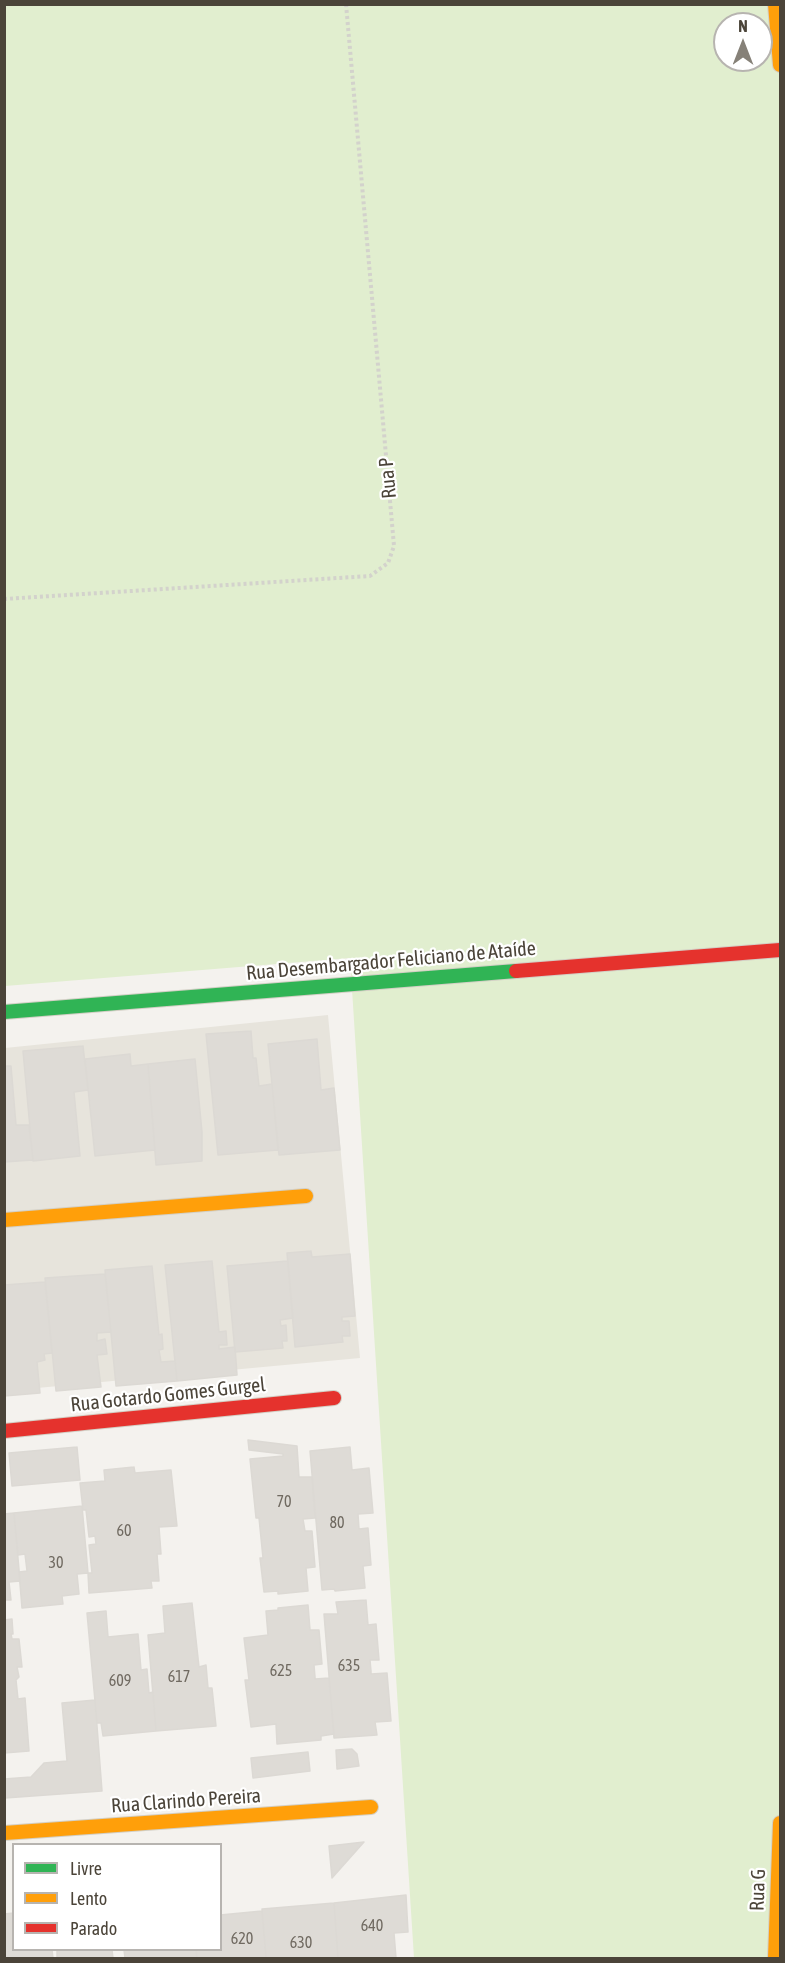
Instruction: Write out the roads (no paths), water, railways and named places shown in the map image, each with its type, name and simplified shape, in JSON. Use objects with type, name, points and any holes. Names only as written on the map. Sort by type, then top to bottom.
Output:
[{"type":"street","points":[[775,4],[780,65]]},
{"type":"street","name":"Rua Desembargador Feliciano de Ataíde","points":[[4,1012],[780,950]]},
{"type":"street","points":[[4,1220],[306,1196]]},
{"type":"street","name":"Rua Gotardo Gomes Gurgel","points":[[4,1431],[334,1398]]},
{"type":"street","name":"Rua Clarindo Pereira","points":[[4,1833],[371,1807]]},
{"type":"street","name":"Rua G","points":[[775,1959],[780,1823]]}]
